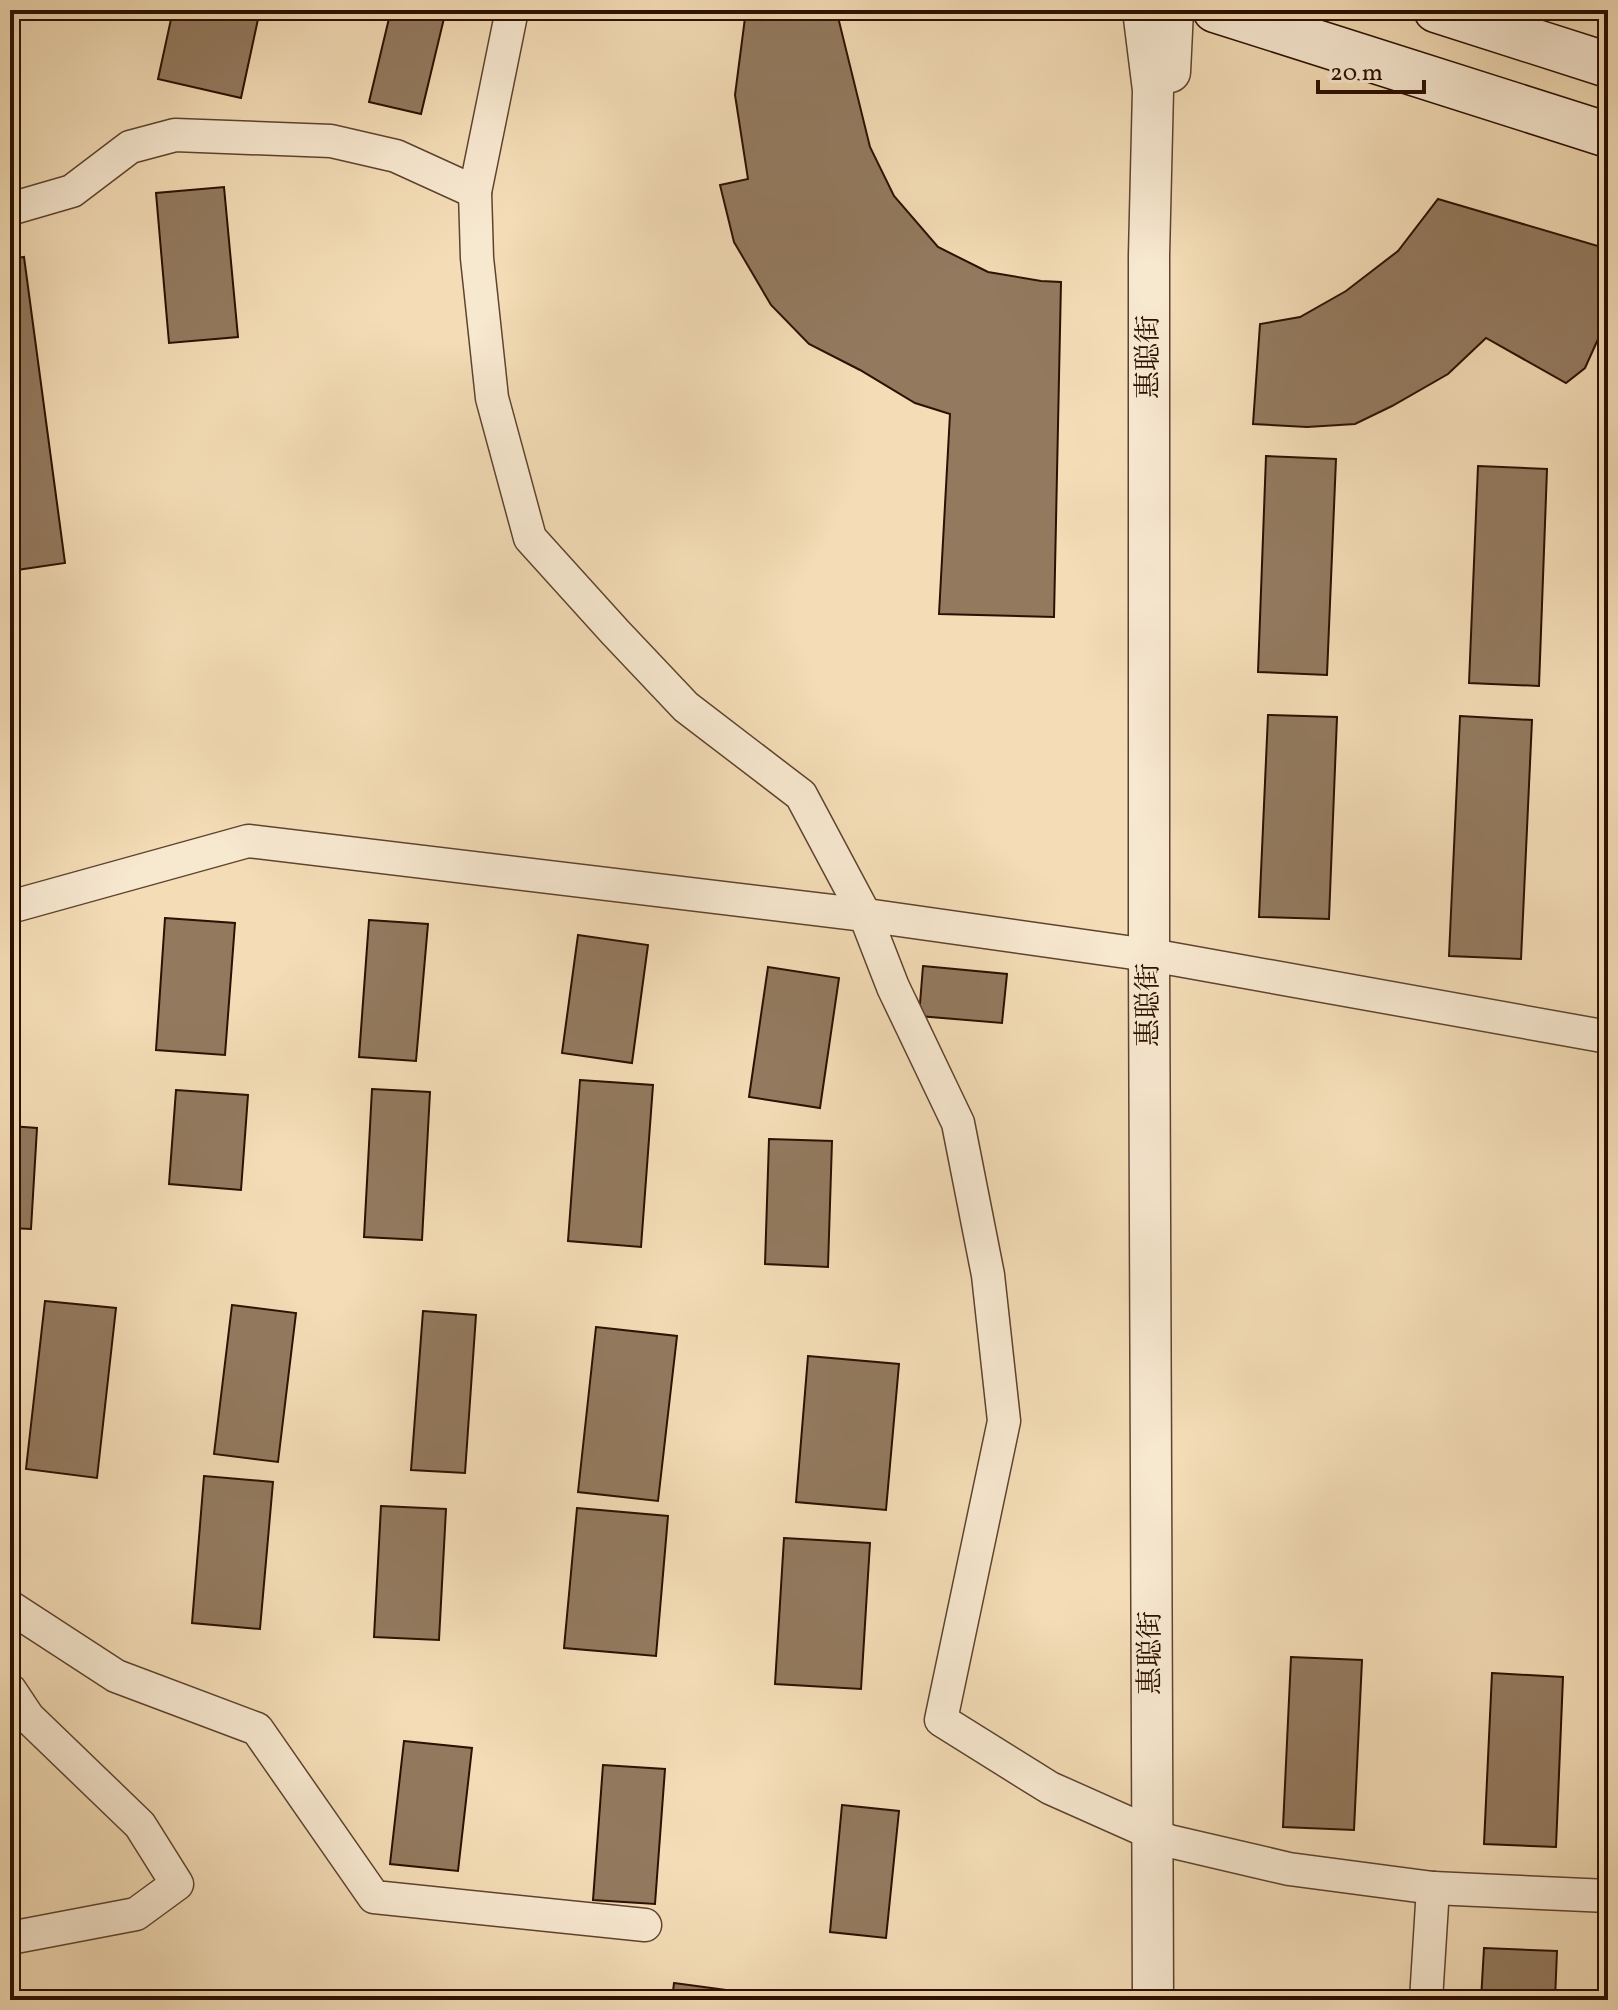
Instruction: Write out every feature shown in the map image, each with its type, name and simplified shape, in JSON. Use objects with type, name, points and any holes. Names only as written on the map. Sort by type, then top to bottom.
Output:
[{"type":"main road","points":[[1215,10],[1608,135]]},
{"type":"main road","points":[[1436,10],[1608,65]]},
{"type":"street","points":[[512,10],[475,192],[477,258],[492,398],[530,538],[686,707],[801,795],[865,915],[893,987],[958,1123],[988,1275],[1004,1421],[941,1720],[1050,1788],[1161,1838],[1289,1869],[1433,1888],[1608,1896]]},
{"type":"street","name":"惠聪街","points":[[1143,10],[1153,90],[1149,255],[1161,1838],[1170,2000]]},
{"type":"street","name":"惠聪街","points":[[1155,956],[1164,257],[1173,10]]},
{"type":"street","points":[[10,209],[72,191],[130,147],[175,135],[331,141],[396,156],[475,192]]},
{"type":"street","points":[[10,907],[248,841],[865,915],[1155,956],[1608,1037]]},
{"type":"street","points":[[10,1607],[116,1676],[257,1729],[374,1897],[645,1925]]},
{"type":"street","points":[[10,1690],[28,1717],[140,1825],[177,1884],[136,1914],[10,1938]]},
{"type":"street","name":"惠聪街","points":[[1153,2000],[1161,1838]]},
{"type":"street","points":[[1426,2000],[1433,1888]]},
{"type":"building","points":[[173,10],[260,10],[241,98],[158,79]]},
{"type":"building","points":[[391,10],[446,10],[421,114],[369,102]]},
{"type":"building","points":[[746,10],[806,10],[838,17],[870,147],[894,196],[938,247],[988,272],[1061,282],[1054,617],[939,614],[950,414],[915,403],[809,344],[771,305],[734,242],[720,185],[748,179],[735,95]]},
{"type":"building","points":[[10,72],[17,72],[14,197],[10,197]]},
{"type":"building","points":[[224,187],[238,337],[169,343],[156,193]]},
{"type":"building","points":[[1438,199],[1608,249],[1608,317],[1585,368],[1566,383],[1486,338],[1448,374],[1355,424],[1307,427],[1253,424],[1260,324],[1300,317],[1346,291],[1398,251]]},
{"type":"building","points":[[24,257],[65,563],[10,571],[10,259]]},
{"type":"building","points":[[1266,456],[1336,459],[1327,675],[1258,672]]},
{"type":"building","points":[[1478,466],[1547,469],[1539,686],[1469,683]]},
{"type":"building","points":[[1268,715],[1337,717],[1329,919],[1259,917]]},
{"type":"building","points":[[1460,716],[1532,720],[1521,959],[1449,956]]},
{"type":"building","points":[[165,918],[235,923],[225,1055],[156,1050]]},
{"type":"building","points":[[369,920],[428,924],[416,1061],[359,1057]]},
{"type":"building","points":[[578,935],[648,945],[632,1063],[562,1053]]},
{"type":"building","points":[[923,966],[1007,974],[1002,1023],[919,1016]]},
{"type":"building","points":[[768,967],[839,978],[820,1108],[749,1097]]},
{"type":"building","points":[[10,988],[20,989],[10,1093]]},
{"type":"building","points":[[580,1080],[653,1085],[641,1247],[568,1241]]},
{"type":"building","points":[[372,1089],[430,1092],[422,1240],[364,1237]]},
{"type":"building","points":[[176,1090],[248,1095],[241,1190],[169,1184]]},
{"type":"building","points":[[10,1126],[37,1128],[31,1229],[10,1228]]},
{"type":"building","points":[[769,1139],[832,1141],[828,1267],[765,1264]]},
{"type":"building","points":[[45,1301],[116,1308],[97,1478],[26,1469]]},
{"type":"building","points":[[232,1305],[296,1313],[278,1462],[214,1454]]},
{"type":"building","points":[[423,1311],[476,1315],[465,1473],[411,1470]]},
{"type":"building","points":[[596,1327],[677,1336],[658,1501],[578,1492]]},
{"type":"building","points":[[808,1356],[899,1364],[886,1510],[796,1502]]},
{"type":"building","points":[[204,1476],[273,1482],[260,1629],[192,1623]]},
{"type":"building","points":[[381,1506],[446,1509],[439,1640],[374,1637]]},
{"type":"building","points":[[577,1508],[668,1516],[656,1656],[564,1648]]},
{"type":"building","points":[[784,1538],[870,1543],[861,1689],[775,1684]]},
{"type":"building","points":[[1291,1657],[1362,1660],[1354,1830],[1283,1827]]},
{"type":"building","points":[[1492,1673],[1563,1677],[1556,1847],[1484,1844]]},
{"type":"building","points":[[404,1741],[472,1748],[458,1871],[390,1864]]},
{"type":"building","points":[[603,1765],[665,1769],[655,1904],[593,1900]]},
{"type":"building","points":[[842,1805],[899,1811],[886,1938],[830,1932]]},
{"type":"building","points":[[1484,1948],[1557,1951],[1555,2000],[1481,2000]]},
{"type":"building","points":[[674,1983],[742,1992],[741,2000],[672,2000]]},
{"type":"building","points":[[949,1990],[1031,1999],[1031,2000],[949,2000]]}]
